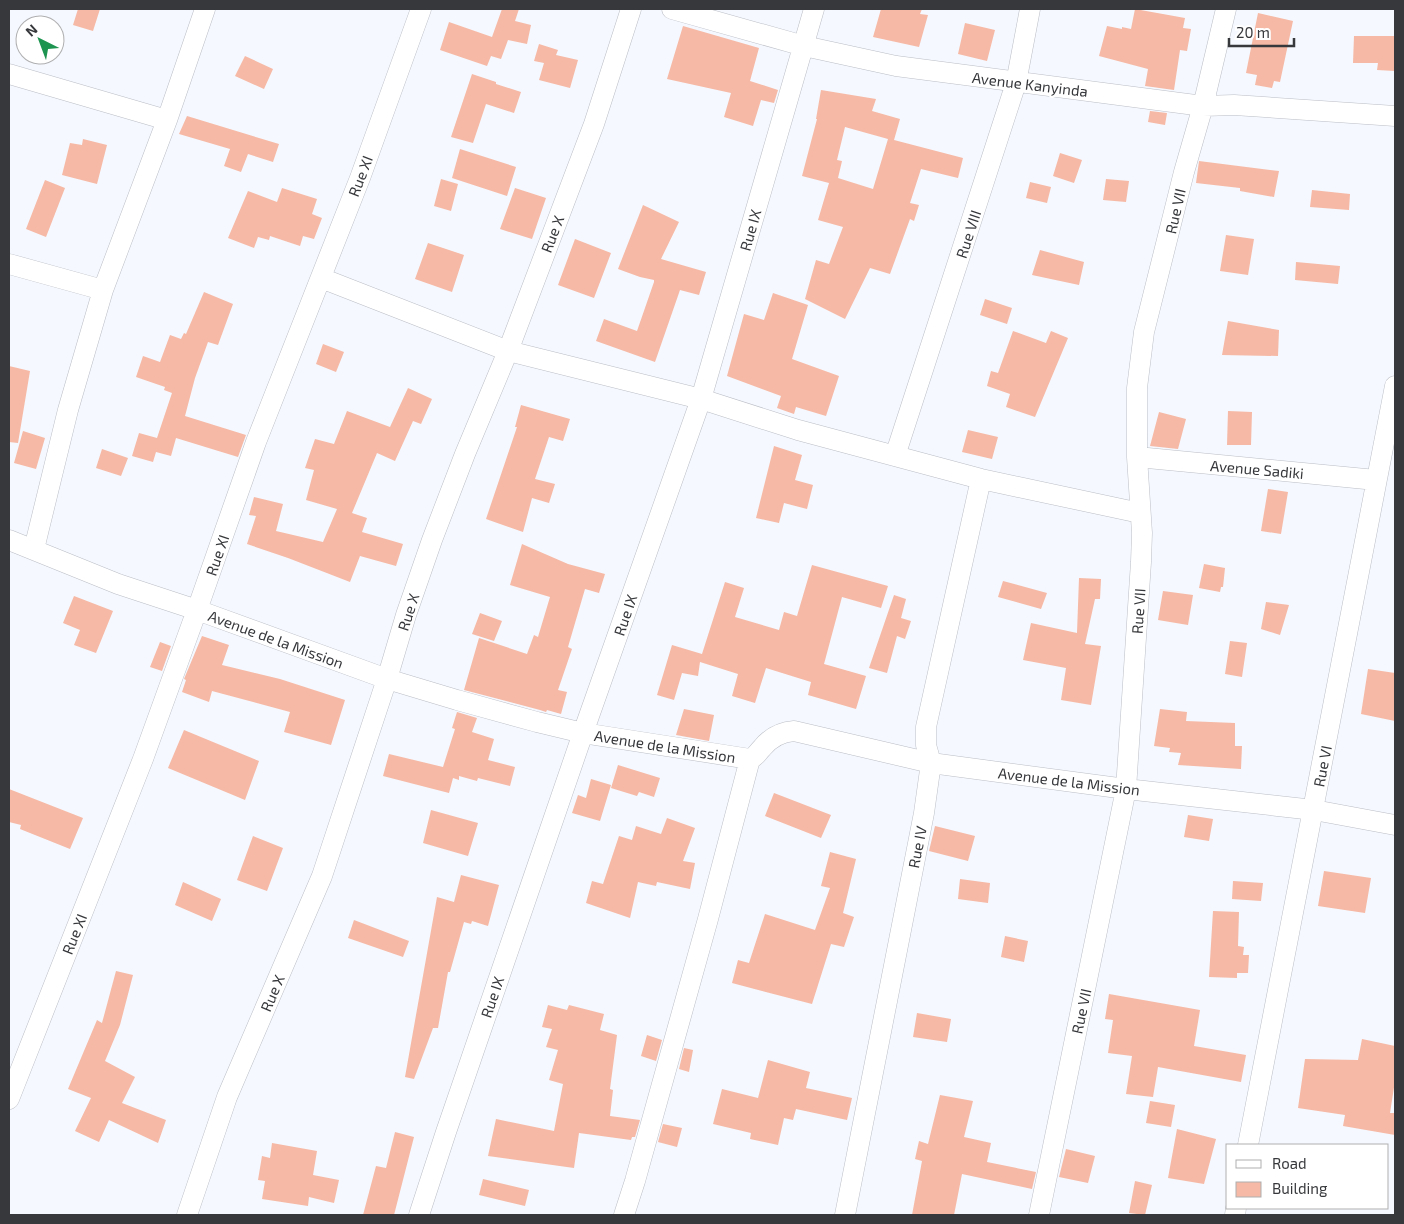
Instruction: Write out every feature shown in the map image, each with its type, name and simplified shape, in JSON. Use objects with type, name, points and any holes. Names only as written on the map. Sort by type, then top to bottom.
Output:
[{"type":"street","points":[[34,549],[68,410],[103,290],[167,120],[205,9]]},
{"type":"street","name":"Rue XI","points":[[9,1099],[136,777],[256,442],[389,101],[421,9]]},
{"type":"street","name":"Rue X","points":[[187,1215],[227,1098],[322,876],[432,540],[508,351],[594,124],[631,9]]},
{"type":"street","name":"Avenue Kanyinda","points":[[672,9],[804,46],[896,66],[1203,106],[1234,105],[1395,116]]},
{"type":"street","name":"Rue IX","points":[[419,1215],[583,733],[701,399],[814,9]]},
{"type":"street","name":"Rue VIII","points":[[895,456],[1016,83],[1030,9]]},
{"type":"street","name":"Rue VII","points":[[1039,1215],[1126,789],[1141,562],[1137,457],[1137,388],[1144,332],[1184,172],[1203,106],[1226,9]]},
{"type":"street","points":[[9,74],[167,120]]},
{"type":"street","points":[[9,264],[103,290]]},
{"type":"street","points":[[321,278],[508,351],[701,399],[798,430],[981,479],[1140,513]]},
{"type":"street","name":"Rue VI","points":[[1248,1144],[1395,386]]},
{"type":"street","name":"Avenue Sadiki","points":[[1137,457],[1376,480]]},
{"type":"street","name":"Rue IV","points":[[846,1215],[924,813],[931,763],[926,745],[926,728],[981,479]]},
{"type":"street","name":"Avenue de la Mission","points":[[9,540],[118,584],[197,610],[387,679],[537,722],[583,733],[750,759],[757,756],[762,748],[774,737],[787,731],[794,731],[931,763],[1126,789],[1314,810],[1395,825]]},
{"type":"street","points":[[624,1215],[708,919],[750,759]]},
{"type":"building","points":[[78,9],[100,9],[93,31],[73,25]]},
{"type":"building","points":[[502,9],[519,9],[515,21],[531,25],[527,44],[508,40],[501,59],[491,56],[487,66],[440,50],[449,22],[492,37]]},
{"type":"building","points":[[881,9],[922,9],[920,14],[928,15],[919,47],[873,37]]},
{"type":"building","points":[[1135,9],[1185,18],[1183,28],[1191,29],[1187,51],[1180,50],[1174,90],[1145,86],[1148,69],[1099,56],[1107,26],[1131,29]]},
{"type":"building","points":[[1258,13],[1293,21],[1280,82],[1274,81],[1272,88],[1255,85],[1257,75],[1246,73]]},
{"type":"building","points":[[965,23],[995,30],[987,61],[958,54]]},
{"type":"building","points":[[683,26],[759,48],[750,81],[778,90],[774,103],[761,100],[753,126],[724,117],[731,93],[667,79]]},
{"type":"building","points":[[1354,36],[1395,36],[1395,71],[1377,70],[1378,63],[1353,63]]},
{"type":"building","points":[[539,44],[558,50],[556,55],[578,60],[570,88],[539,80],[544,63],[534,61]]},
{"type":"building","points":[[245,56],[273,69],[264,89],[235,76]]},
{"type":"building","points":[[472,74],[521,92],[514,113],[486,104],[473,143],[451,137]]},
{"type":"building","points":[[821,90],[876,99],[872,111],[900,119],[894,140],[963,158],[958,178],[921,169],[910,203],[919,205],[914,221],[910,219],[890,274],[870,268],[845,319],[805,299],[816,260],[829,264],[843,227],[818,220],[829,183],[802,176]],"holes":[[[845,127],[888,139],[873,189],[838,178],[842,161],[837,160]]]},
{"type":"building","points":[[1150,111],[1167,113],[1165,125],[1148,122]]},
{"type":"building","points":[[187,116],[279,144],[273,162],[248,154],[241,172],[224,166],[230,149],[179,134]]},
{"type":"building","points":[[83,139],[107,145],[97,184],[62,175],[70,143],[82,145]]},
{"type":"building","points":[[460,149],[516,167],[507,196],[452,178]]},
{"type":"building","points":[[1060,153],[1082,160],[1074,183],[1053,176]]},
{"type":"building","points":[[1199,161],[1279,171],[1274,197],[1240,191],[1240,188],[1196,183]]},
{"type":"building","points":[[441,179],[458,184],[451,211],[434,206]]},
{"type":"building","points":[[1106,179],[1129,181],[1126,202],[1103,200]]},
{"type":"building","points":[[45,180],[65,188],[46,237],[26,229]]},
{"type":"building","points":[[1030,182],[1051,187],[1047,203],[1026,198]]},
{"type":"building","points":[[282,188],[317,199],[312,214],[322,218],[314,239],[303,236],[300,246],[270,236],[269,240],[258,237],[254,248],[228,238],[248,191],[277,202]]},
{"type":"building","points":[[515,188],[546,198],[532,239],[500,229]]},
{"type":"building","points":[[1312,190],[1350,194],[1349,210],[1310,207]]},
{"type":"building","points":[[643,205],[679,222],[661,259],[706,272],[699,295],[680,290],[655,362],[596,341],[604,319],[637,331],[654,282],[654,280],[618,269]]},
{"type":"building","points":[[1226,235],[1254,239],[1248,275],[1220,271]]},
{"type":"building","points":[[575,239],[611,253],[594,298],[558,285]]},
{"type":"building","points":[[428,243],[464,255],[452,292],[415,279]]},
{"type":"building","points":[[1040,250],[1084,262],[1079,285],[1032,275]]},
{"type":"building","points":[[1296,262],[1340,266],[1338,284],[1295,280]]},
{"type":"building","points":[[204,292],[233,304],[218,345],[208,342],[195,378],[185,416],[246,435],[238,457],[176,438],[171,456],[156,452],[153,462],[132,456],[139,433],[157,438],[172,393],[164,390],[165,387],[136,377],[143,356],[160,362],[170,335],[181,339],[184,333],[186,334]]},
{"type":"building","points":[[773,293],[808,305],[792,359],[839,376],[826,416],[796,407],[794,414],[777,408],[781,396],[727,376],[744,314],[764,320]]},
{"type":"building","points":[[985,299],[1012,308],[1007,324],[980,315]]},
{"type":"building","points":[[1228,321],[1279,330],[1278,356],[1222,355]]},
{"type":"building","points":[[1013,331],[1046,343],[1051,331],[1068,338],[1035,417],[1006,407],[1010,394],[987,386],[991,371],[998,373]]},
{"type":"building","points":[[323,344],[344,352],[336,372],[316,364]]},
{"type":"building","points":[[9,366],[30,371],[18,443],[9,442]]},
{"type":"building","points":[[408,388],[432,399],[421,424],[413,421],[395,461],[377,453],[352,513],[367,518],[362,532],[403,544],[396,566],[360,556],[350,582],[247,544],[256,516],[249,515],[254,497],[283,504],[276,531],[323,542],[337,509],[306,500],[314,470],[305,468],[315,439],[334,444],[347,411],[390,427]]},
{"type":"building","points":[[521,405],[570,419],[563,441],[549,437],[535,479],[555,484],[549,503],[532,498],[523,532],[486,519],[517,427],[515,427]]},
{"type":"building","points":[[1228,411],[1252,412],[1251,445],[1227,445]]},
{"type":"building","points":[[1159,412],[1186,419],[1178,449],[1150,446]]},
{"type":"building","points":[[968,430],[998,437],[992,459],[962,452]]},
{"type":"building","points":[[23,431],[45,438],[36,469],[14,463]]},
{"type":"building","points":[[774,446],[802,455],[795,480],[813,485],[807,509],[784,503],[779,523],[756,518]]},
{"type":"building","points":[[102,449],[128,458],[121,476],[96,468]]},
{"type":"building","points":[[1268,489],[1288,492],[1281,534],[1261,531]]},
{"type":"building","points":[[522,544],[568,564],[605,574],[599,593],[585,589],[568,647],[572,649],[558,690],[567,692],[561,714],[547,710],[546,712],[464,690],[479,638],[527,654],[534,635],[538,637],[550,597],[510,585]]},
{"type":"building","points":[[1204,564],[1225,568],[1223,587],[1221,587],[1220,592],[1199,588]]},
{"type":"building","points":[[812,565],[888,586],[881,608],[842,597],[824,664],[866,676],[856,709],[808,695],[811,682],[766,668],[755,703],[732,696],[738,674],[700,662],[698,676],[682,673],[674,700],[657,695],[672,645],[702,654],[725,582],[744,588],[735,617],[779,630],[784,612],[797,616]]},
{"type":"building","points":[[1079,578],[1101,579],[1100,599],[1095,599],[1085,644],[1101,646],[1091,705],[1061,700],[1066,668],[1023,660],[1031,623],[1077,633]]},
{"type":"building","points":[[1003,581],[1047,593],[1041,609],[998,597]]},
{"type":"building","points":[[1163,591],[1193,595],[1188,625],[1158,620]]},
{"type":"building","points":[[894,595],[906,599],[901,618],[911,621],[905,639],[897,636],[887,673],[869,668]]},
{"type":"building","points":[[74,596],[113,611],[96,653],[74,645],[80,630],[63,623]]},
{"type":"building","points":[[1266,602],[1289,605],[1280,635],[1261,629]]},
{"type":"building","points":[[480,613],[502,621],[494,641],[472,634]]},
{"type":"building","points":[[202,636],[229,645],[222,665],[280,679],[345,700],[331,745],[284,732],[290,712],[212,691],[209,702],[182,692],[186,680],[184,679]]},
{"type":"building","points":[[1230,641],[1247,643],[1242,677],[1225,674]]},
{"type":"building","points":[[160,642],[171,646],[162,671],[150,667]]},
{"type":"building","points":[[1368,669],[1395,673],[1395,721],[1361,714]]},
{"type":"building","points":[[684,709],[714,715],[709,741],[676,735]]},
{"type":"building","points":[[1160,709],[1187,712],[1186,721],[1235,723],[1235,746],[1242,746],[1241,769],[1178,765],[1181,753],[1169,752],[1170,748],[1154,746]]},
{"type":"building","points":[[457,712],[477,718],[472,732],[494,739],[488,760],[515,767],[510,786],[478,778],[477,781],[459,776],[459,780],[453,778],[449,793],[383,776],[389,754],[443,767],[455,729],[452,728]]},
{"type":"building","points":[[184,730],[259,761],[245,800],[168,768]]},
{"type":"building","points":[[618,765],[660,778],[654,797],[639,792],[637,796],[611,788]]},
{"type":"building","points":[[591,779],[611,785],[600,821],[572,813],[578,795],[586,798]]},
{"type":"building","points":[[9,789],[83,818],[70,849],[20,829],[21,825],[9,822]]},
{"type":"building","points":[[774,793],[831,815],[821,838],[765,816]]},
{"type":"building","points":[[431,810],[478,823],[468,856],[423,843]]},
{"type":"building","points":[[1188,815],[1213,819],[1209,841],[1184,837]]},
{"type":"building","points":[[667,818],[695,828],[683,861],[695,863],[690,889],[657,882],[656,886],[638,882],[630,918],[586,903],[592,881],[603,884],[619,836],[632,840],[636,826],[661,834]]},
{"type":"building","points":[[935,826],[975,836],[968,861],[929,851]]},
{"type":"building","points":[[253,836],[283,848],[267,891],[237,880]]},
{"type":"building","points":[[830,852],[856,859],[843,913],[854,917],[844,947],[831,944],[812,1004],[732,983],[738,960],[749,963],[765,914],[815,930],[830,888],[821,886]]},
{"type":"building","points":[[1324,871],[1371,878],[1365,913],[1318,906]]},
{"type":"building","points":[[461,875],[499,885],[488,926],[472,921],[471,924],[464,922],[450,972],[448,972],[438,1028],[433,1028],[414,1079],[405,1077],[437,897],[454,902]]},
{"type":"building","points":[[960,879],[990,883],[988,903],[958,899]]},
{"type":"building","points":[[1233,881],[1263,883],[1261,901],[1232,899]]},
{"type":"building","points":[[183,882],[221,899],[212,921],[175,905]]},
{"type":"building","points":[[1213,911],[1239,912],[1238,946],[1244,947],[1243,955],[1249,955],[1248,973],[1237,973],[1237,978],[1209,977]]},
{"type":"building","points":[[354,920],[409,941],[403,957],[348,938]]},
{"type":"building","points":[[1005,936],[1028,941],[1024,962],[1001,957]]},
{"type":"building","points":[[116,971],[133,975],[120,1025],[105,1061],[135,1077],[122,1103],[166,1120],[158,1143],[109,1120],[99,1142],[75,1131],[91,1098],[68,1089],[97,1020],[102,1023]]},
{"type":"building","points":[[1109,994],[1200,1010],[1194,1046],[1246,1055],[1241,1082],[1158,1067],[1153,1097],[1126,1094],[1132,1056],[1108,1053],[1113,1020],[1105,1019]]},
{"type":"building","points":[[548,1005],[567,1010],[569,1005],[604,1014],[600,1030],[617,1035],[610,1089],[613,1090],[610,1116],[640,1120],[635,1137],[632,1137],[631,1140],[579,1133],[574,1168],[488,1156],[496,1119],[554,1131],[563,1084],[549,1080],[558,1050],[546,1047],[552,1029],[542,1027]]},
{"type":"building","points":[[917,1013],[951,1019],[947,1042],[913,1037]]},
{"type":"building","points":[[647,1035],[662,1040],[656,1061],[641,1056]]},
{"type":"building","points":[[1362,1039],[1395,1046],[1395,1081],[1390,1113],[1395,1113],[1395,1135],[1343,1126],[1345,1115],[1298,1108],[1305,1059],[1358,1060]]},
{"type":"building","points":[[684,1048],[693,1050],[689,1072],[679,1069]]},
{"type":"building","points":[[768,1060],[810,1072],[806,1088],[852,1098],[847,1120],[796,1109],[793,1120],[784,1118],[778,1145],[750,1139],[751,1133],[713,1124],[722,1089],[758,1098]]},
{"type":"building","points":[[940,1095],[973,1101],[964,1137],[991,1143],[987,1162],[1036,1172],[1032,1189],[962,1174],[954,1215],[912,1215],[922,1161],[915,1159],[919,1141],[928,1144]]},
{"type":"building","points":[[1150,1101],[1175,1105],[1171,1127],[1146,1123]]},
{"type":"building","points":[[663,1124],[682,1128],[677,1147],[658,1142]]},
{"type":"building","points":[[1177,1129],[1216,1139],[1204,1184],[1168,1178]]},
{"type":"building","points":[[395,1132],[414,1137],[394,1215],[363,1215],[376,1166],[386,1168]]},
{"type":"building","points":[[272,1143],[317,1151],[313,1175],[339,1180],[334,1203],[309,1197],[308,1206],[262,1199],[265,1181],[258,1180],[262,1156],[270,1158]]},
{"type":"building","points":[[1066,1149],[1095,1156],[1088,1183],[1059,1177]]},
{"type":"building","points":[[483,1179],[529,1190],[525,1206],[479,1195]]},
{"type":"building","points":[[1135,1181],[1152,1185],[1145,1215],[1129,1213]]}]
